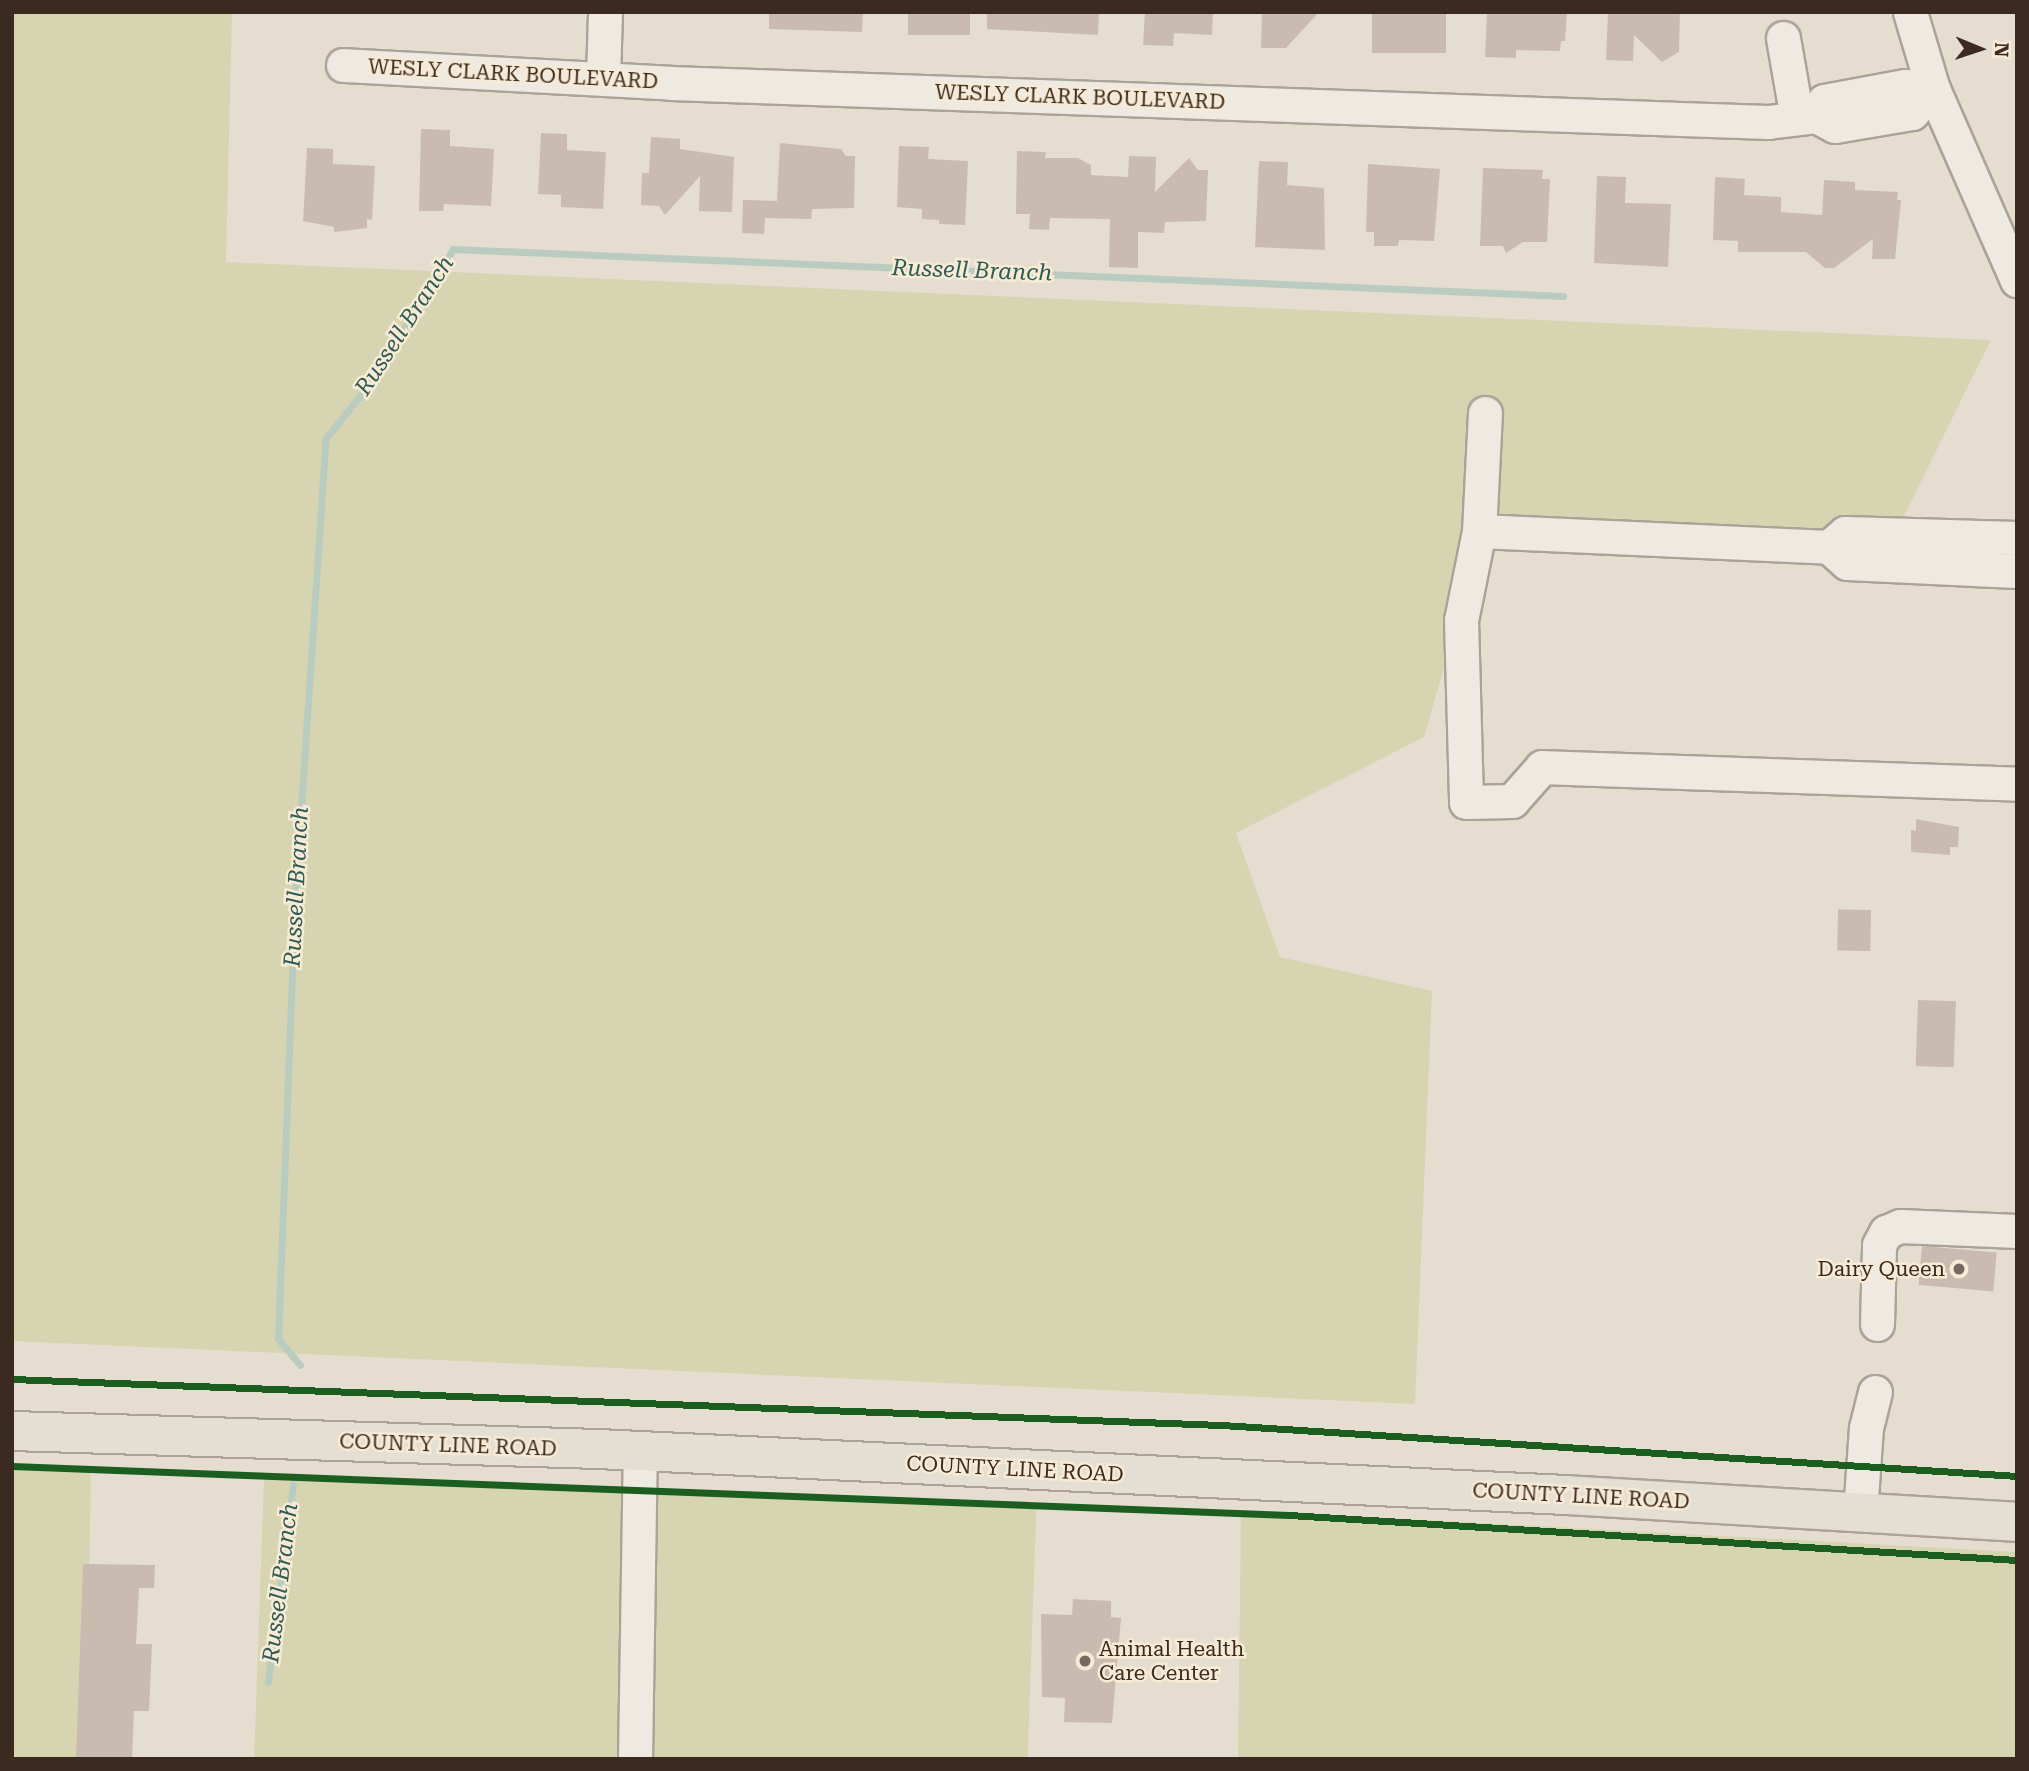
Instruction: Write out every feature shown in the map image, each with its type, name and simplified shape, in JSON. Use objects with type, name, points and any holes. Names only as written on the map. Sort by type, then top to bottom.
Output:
[{"type":"main road","name":"COUNTY LINE ROAD","points":[[12,1431],[640,1452],[2017,1522]]},
{"type":"street","points":[[603,77],[605,12]]},
{"type":"street","points":[[1910,12],[1933,89],[2017,281]]},
{"type":"street","points":[[1783,38],[1806,117]]},
{"type":"street","name":"WESLY CLARK BOULEVARD","points":[[343,65],[1768,122],[1806,117],[1835,126],[1912,113],[1933,89]]},
{"type":"street","points":[[1485,413],[1479,531],[1461,620],[1466,802],[1512,801],[1542,767],[2017,783]]},
{"type":"street","points":[[1479,531],[1829,547],[1847,563],[2017,570]]},
{"type":"street","points":[[1829,547],[1845,533],[2017,538]]},
{"type":"street","points":[[1877,1324],[1879,1245],[1886,1232],[1900,1226],[2017,1231]]},
{"type":"street","points":[[1860,1513],[1866,1428],[1875,1392]]},
{"type":"street","points":[[635,1759],[640,1452]]},
{"type":"shaded area","points":[[12,12],[232,12],[226,262],[1991,340],[1890,544],[1482,535],[1424,737],[1236,833],[1280,957],[1432,991],[1415,1404],[12,1341]]},
{"type":"shaded area","points":[[12,1468],[91,1469],[86,1759],[12,1759]]},
{"type":"shaded area","points":[[264,1477],[1037,1504],[1028,1759],[254,1759]]},
{"type":"shaded area","points":[[1241,1510],[2017,1552],[2017,1759],[1238,1759]]},
{"type":"building","points":[[769,12],[863,12],[862,32],[769,29]]},
{"type":"building","points":[[908,12],[970,12],[970,35],[908,35]]},
{"type":"building","points":[[987,12],[1099,12],[1098,35],[987,29]]},
{"type":"building","points":[[1145,12],[1213,12],[1212,35],[1174,33],[1173,46],[1143,45]]},
{"type":"building","points":[[1262,12],[1319,12],[1286,48],[1261,48]]},
{"type":"building","points":[[1372,12],[1446,12],[1446,53],[1372,53]]},
{"type":"building","points":[[1487,12],[1567,12],[1565,41],[1561,41],[1560,51],[1516,50],[1516,58],[1485,57]]},
{"type":"building","points":[[1608,12],[1680,12],[1679,52],[1662,62],[1634,35],[1633,61],[1606,60]]},
{"type":"building","points":[[421,129],[450,130],[450,146],[494,149],[491,206],[444,204],[443,211],[419,211]]},
{"type":"building","points":[[541,133],[567,134],[567,150],[606,152],[603,209],[561,207],[561,195],[538,194]]},
{"type":"building","points":[[651,137],[680,139],[680,149],[734,157],[732,212],[699,211],[700,176],[665,215],[659,206],[641,205],[642,173],[649,173]]},
{"type":"building","points":[[780,143],[841,149],[846,156],[855,156],[854,208],[812,209],[811,219],[765,218],[764,234],[742,233],[743,200],[777,201]]},
{"type":"building","points":[[899,146],[929,147],[928,159],[968,161],[965,225],[939,224],[939,220],[922,219],[922,209],[897,207]]},
{"type":"building","points":[[307,148],[333,149],[333,164],[375,166],[372,220],[367,219],[367,228],[334,232],[334,227],[303,221]]},
{"type":"building","points":[[1017,151],[1046,152],[1045,158],[1078,158],[1091,165],[1091,175],[1128,177],[1129,156],[1156,157],[1155,192],[1189,158],[1198,170],[1208,170],[1206,221],[1165,222],[1164,233],[1138,232],[1138,268],[1109,267],[1110,219],[1050,218],[1049,230],[1029,229],[1030,214],[1016,214]]},
{"type":"building","points":[[1259,161],[1288,162],[1287,185],[1324,188],[1325,250],[1255,247]]},
{"type":"building","points":[[1368,164],[1440,169],[1434,241],[1399,240],[1398,246],[1374,246],[1374,232],[1366,232]]},
{"type":"building","points":[[1483,168],[1543,170],[1542,179],[1550,179],[1547,242],[1523,242],[1506,253],[1503,246],[1480,246]]},
{"type":"building","points":[[1597,176],[1626,177],[1625,203],[1671,204],[1668,267],[1594,263]]},
{"type":"building","points":[[1715,177],[1745,179],[1744,195],[1781,197],[1781,212],[1822,215],[1824,180],[1855,182],[1855,190],[1898,192],[1897,200],[1901,200],[1895,259],[1872,259],[1873,239],[1834,268],[1825,268],[1806,252],[1738,252],[1738,241],[1713,240]]},
{"type":"building","points":[[1916,819],[1959,827],[1958,847],[1950,847],[1950,855],[1911,852],[1911,830],[1916,831]]},
{"type":"building","points":[[1838,909],[1871,910],[1870,951],[1837,950]]},
{"type":"building","points":[[1918,1000],[1956,1001],[1954,1067],[1916,1066]]},
{"type":"building","name":"Dairy Queen","points":[[1922,1246],[1997,1253],[1993,1291],[1919,1285]]},
{"type":"building","points":[[83,1564],[155,1565],[154,1588],[139,1588],[136,1644],[152,1644],[149,1711],[134,1711],[132,1759],[76,1759]]},
{"type":"building","name":"Animal Health Care Center","points":[[1073,1599],[1111,1601],[1111,1617],[1121,1618],[1112,1723],[1064,1722],[1065,1698],[1042,1697],[1041,1614],[1072,1615]]},
{"type":"waterway","name":"Russell Branch","points":[[300,1365],[278,1339],[295,899],[326,438],[371,382],[453,249],[1563,296]]},
{"type":"waterway","name":"Russell Branch","points":[[268,1682],[293,1485]]},
{"type":"cycle path","points":[[12,1379],[1222,1425],[2017,1476]]},
{"type":"cycle path","points":[[12,1466],[1289,1515],[2017,1560]]},
{"type":"place","name":"Dairy Queen","points":[[1959,1269]]},
{"type":"place","name":"Animal Health Care Center","points":[[1085,1661]]}]
